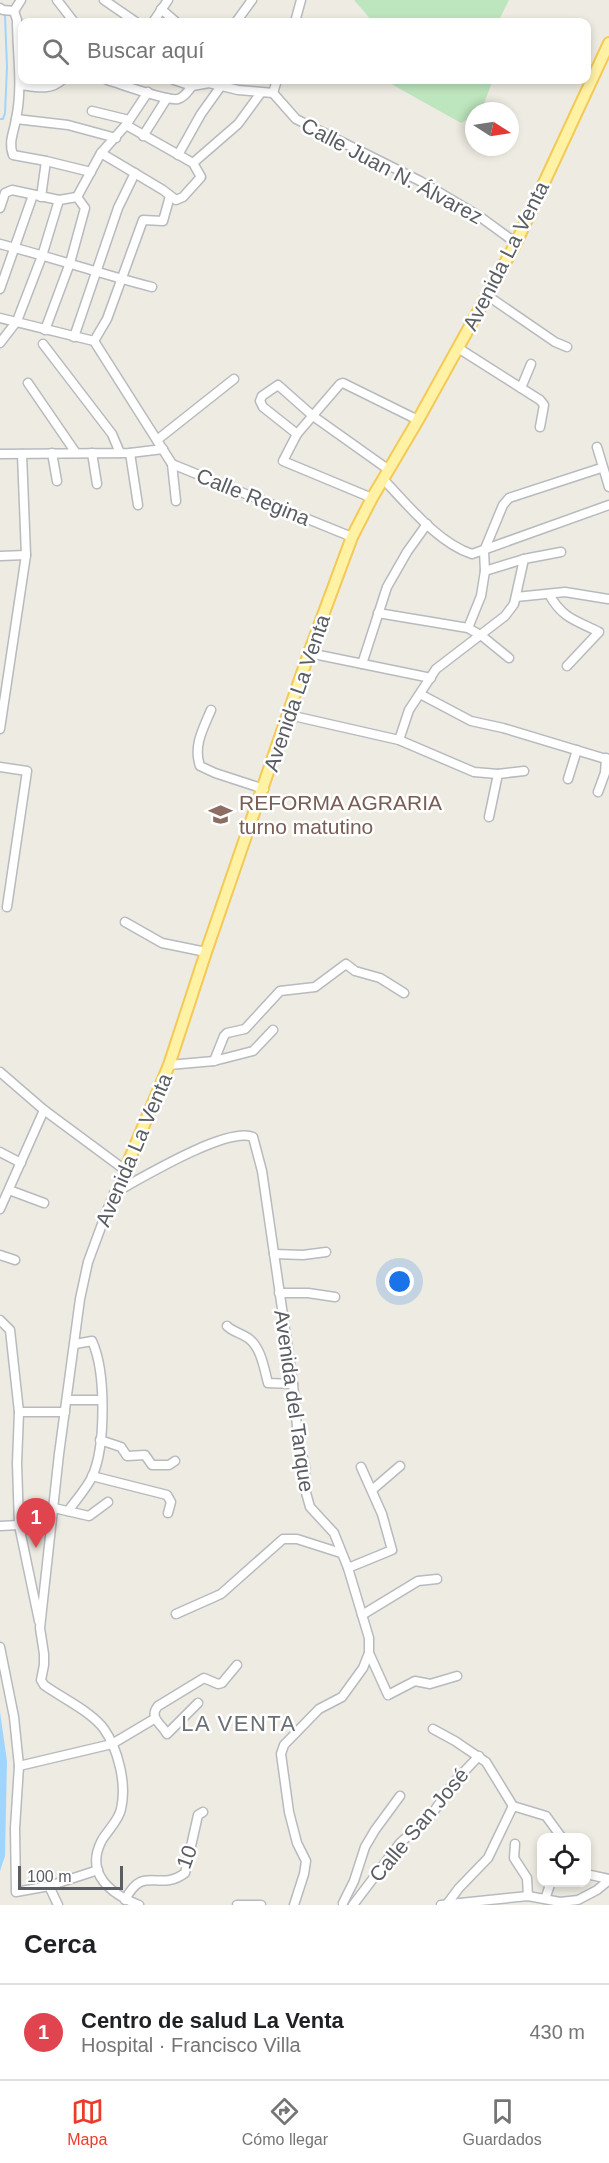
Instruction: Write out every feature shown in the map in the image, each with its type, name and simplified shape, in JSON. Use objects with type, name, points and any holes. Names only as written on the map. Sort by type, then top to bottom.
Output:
[{"type":"main road","name":"Avenida La Venta","points":[[591,82],[609,43]]},
{"type":"main road","name":"Avenida La Venta","points":[[125,1170],[169,1065],[309,653],[352,537],[516,243],[590,84]]},
{"type":"street","points":[[14,11],[21,0]]},
{"type":"street","points":[[57,0],[71,18]]},
{"type":"street","points":[[104,0],[130,18]]},
{"type":"street","points":[[155,18],[168,0]]},
{"type":"street","points":[[241,18],[252,0]]},
{"type":"street","points":[[296,18],[301,0]]},
{"type":"street","points":[[2,9],[14,11]]},
{"type":"street","points":[[161,9],[171,18]]},
{"type":"street","points":[[14,11],[17,20],[18,42]]},
{"type":"street","points":[[57,84],[47,88],[20,85],[10,146],[13,155],[91,172]]},
{"type":"street","points":[[121,84],[167,98],[178,99],[186,95],[192,86]]},
{"type":"street","points":[[186,84],[192,86],[203,84]]},
{"type":"street","points":[[213,84],[260,94],[273,93],[276,84]]},
{"type":"street","points":[[177,155],[201,114],[221,86]]},
{"type":"street","points":[[77,197],[101,153],[128,123],[148,92]]},
{"type":"street","name":"Calle Juan N. Álvarez","points":[[273,93],[296,119],[420,181],[479,216],[516,243]]},
{"type":"street","points":[[193,162],[238,124],[260,94]]},
{"type":"street","points":[[143,136],[167,98]]},
{"type":"street","points":[[0,318],[94,341],[107,319],[143,220],[163,221],[175,198],[201,177],[193,162],[143,136],[128,123],[92,111]]},
{"type":"street","points":[[16,119],[69,125],[116,138]]},
{"type":"street","points":[[101,153],[175,198]]},
{"type":"street","points":[[0,289],[37,196],[46,161]]},
{"type":"street","points":[[74,337],[118,208],[135,173]]},
{"type":"street","points":[[0,208],[8,191],[59,200],[77,197]]},
{"type":"street","points":[[45,330],[70,263],[85,208],[77,197]]},
{"type":"street","points":[[0,343],[17,321],[42,256],[59,200]]},
{"type":"street","points":[[0,244],[152,287]]},
{"type":"street","points":[[488,296],[555,342],[567,347]]},
{"type":"street","name":"Calle Regina","points":[[94,341],[171,464],[352,537]]},
{"type":"street","points":[[44,344],[111,434],[120,453]]},
{"type":"street","points":[[458,348],[544,405],[540,427]]},
{"type":"street","points":[[521,388],[531,364]]},
{"type":"street","points":[[157,440],[234,379]]},
{"type":"street","points":[[28,383],[76,453]]},
{"type":"street","points":[[372,498],[283,461],[297,434],[343,383],[418,420]]},
{"type":"street","points":[[297,434],[263,407],[260,401],[262,396],[278,385],[312,416],[386,474],[427,525],[461,551],[472,554],[609,505]]},
{"type":"street","points":[[597,447],[609,487]]},
{"type":"street","points":[[0,454],[130,453],[163,448]]},
{"type":"street","points":[[52,453],[57,481]]},
{"type":"street","points":[[92,453],[97,484]]},
{"type":"street","points":[[130,453],[138,505]]},
{"type":"street","points":[[0,729],[26,555],[22,454]]},
{"type":"street","points":[[171,464],[176,501]]},
{"type":"street","points":[[468,628],[481,596],[485,571],[484,551],[503,505],[509,498],[602,468]]},
{"type":"street","points":[[362,664],[378,613],[397,568],[427,525]]},
{"type":"street","points":[[485,571],[524,559],[561,552]]},
{"type":"street","points":[[0,556],[26,555]]},
{"type":"street","points":[[399,740],[409,710],[440,665],[482,636],[505,616],[516,597],[524,559]]},
{"type":"street","points":[[516,597],[565,592],[608,599]]},
{"type":"street","points":[[549,594],[557,609],[564,615],[599,632],[567,666]]},
{"type":"street","points":[[378,613],[468,628],[482,636],[509,658]]},
{"type":"street","points":[[309,653],[431,678]]},
{"type":"street","points":[[420,694],[471,721],[503,728],[608,759],[598,792]]},
{"type":"street","points":[[211,710],[199,738],[196,756],[200,766],[264,789]]},
{"type":"street","points":[[289,716],[399,740],[474,772],[498,774],[524,771]]},
{"type":"street","points":[[568,779],[577,750]]},
{"type":"street","points":[[0,766],[27,771],[8,907]]},
{"type":"street","points":[[489,817],[498,774]]},
{"type":"street","points":[[125,922],[162,943],[206,952]]},
{"type":"street","points":[[214,1061],[224,1036],[227,1033],[245,1029],[280,991],[315,987],[346,964],[355,970],[380,978],[404,993]]},
{"type":"street","points":[[169,1065],[214,1061],[253,1051],[273,1030]]},
{"type":"street","points":[[0,1072],[44,1110],[125,1170]]},
{"type":"street","points":[[0,1209],[5,1193],[44,1110]]},
{"type":"street","name":"Avenida del Tanque","points":[[114,1193],[172,1161],[214,1142],[246,1134],[253,1137],[262,1170],[293,1384],[298,1437],[305,1467],[305,1489],[310,1507],[334,1533],[348,1568],[369,1638],[369,1653],[388,1695],[415,1681],[430,1684],[457,1676]]},
{"type":"street","points":[[0,1152],[21,1163]]},
{"type":"street","name":"Avenida La Venta","points":[[40,1628],[62,1509],[65,1412],[80,1299],[88,1262],[125,1170]]},
{"type":"street","points":[[5,1193],[44,1203]]},
{"type":"street","points":[[274,1254],[303,1255],[326,1252]]},
{"type":"street","points":[[0,1255],[15,1260]]},
{"type":"street","points":[[279,1293],[308,1293],[335,1297]]},
{"type":"street","points":[[0,1320],[10,1330],[19,1412],[16,1463],[19,1525],[40,1628],[44,1665],[40,1680],[44,1685],[92,1716],[103,1728],[112,1744],[122,1778],[121,1811],[101,1841],[97,1854],[98,1870],[110,1891],[139,1905]]},
{"type":"street","points":[[227,1326],[250,1339],[261,1359],[268,1383],[293,1384]]},
{"type":"street","points":[[75,1344],[92,1341],[99,1355],[103,1423],[92,1476],[62,1509],[89,1516],[108,1502]]},
{"type":"street","points":[[67,1400],[102,1400]]},
{"type":"street","points":[[19,1412],[65,1412]]},
{"type":"street","points":[[100,1440],[121,1447],[127,1456],[145,1455],[152,1465],[169,1465],[175,1461]]},
{"type":"street","points":[[372,1490],[400,1466]]},
{"type":"street","points":[[348,1568],[392,1550],[382,1514],[361,1467]]},
{"type":"street","points":[[92,1476],[167,1495],[171,1502],[168,1513]]},
{"type":"street","points":[[0,1526],[19,1525]]},
{"type":"street","points":[[176,1614],[221,1594],[283,1539],[297,1539],[341,1553]]},
{"type":"street","points":[[362,1615],[418,1581],[437,1579]]},
{"type":"street","points":[[0,1647],[14,1717],[19,1767],[15,1828],[16,1892],[49,1886],[98,1870]]},
{"type":"street","points":[[294,1905],[306,1862],[297,1843],[289,1812],[281,1754],[284,1745],[319,1709],[342,1697],[363,1668],[369,1653]]},
{"type":"street","points":[[198,1703],[167,1734],[154,1719],[155,1708],[204,1678],[220,1684],[237,1665]]},
{"type":"street","points":[[19,1767],[112,1744],[154,1719]]},
{"type":"street","points":[[433,1729],[479,1756],[513,1806],[546,1816],[558,1833]]},
{"type":"street","name":"Calle San José","points":[[341,1904],[354,1905],[400,1843],[429,1817],[479,1756]]},
{"type":"street","points":[[341,1904],[354,1881],[365,1847],[400,1796]]},
{"type":"street","points":[[444,1904],[488,1858],[513,1806]]},
{"type":"street","name":"10","points":[[125,1900],[132,1887],[138,1882],[174,1881],[185,1874],[198,1815],[204,1812]]},
{"type":"street","points":[[516,1844],[514,1858],[527,1878],[536,1899]]},
{"type":"street","points":[[591,1875],[609,1879]]},
{"type":"street","points":[[444,1904],[536,1899],[560,1902],[578,1900],[597,1890],[609,1879]]},
{"type":"street","points":[[49,1886],[57,1905]]},
{"type":"street","points":[[536,1899],[547,1887]]},
{"type":"street","points":[[237,1905],[261,1905]]},
{"type":"green space","points":[[354,0],[509,0],[500,18],[370,18]]},
{"type":"green space","points":[[391,84],[491,84],[484,102],[465,102],[465,121],[461,123]]},
{"type":"water","points":[[0,1712],[7,1761],[5,1856],[0,1871]]},
{"type":"waterway","points":[[0,119],[3,119],[5,113],[7,67],[3,12]]},
{"type":"place","name":"REFORMA AGRARIA turno matutino","points":[[221,815]]},
{"type":"place","name":"Centro de salud La Venta","points":[[36,1548]]},
{"type":"district","name":"LA VENTA","points":[[239,1723]]}]
